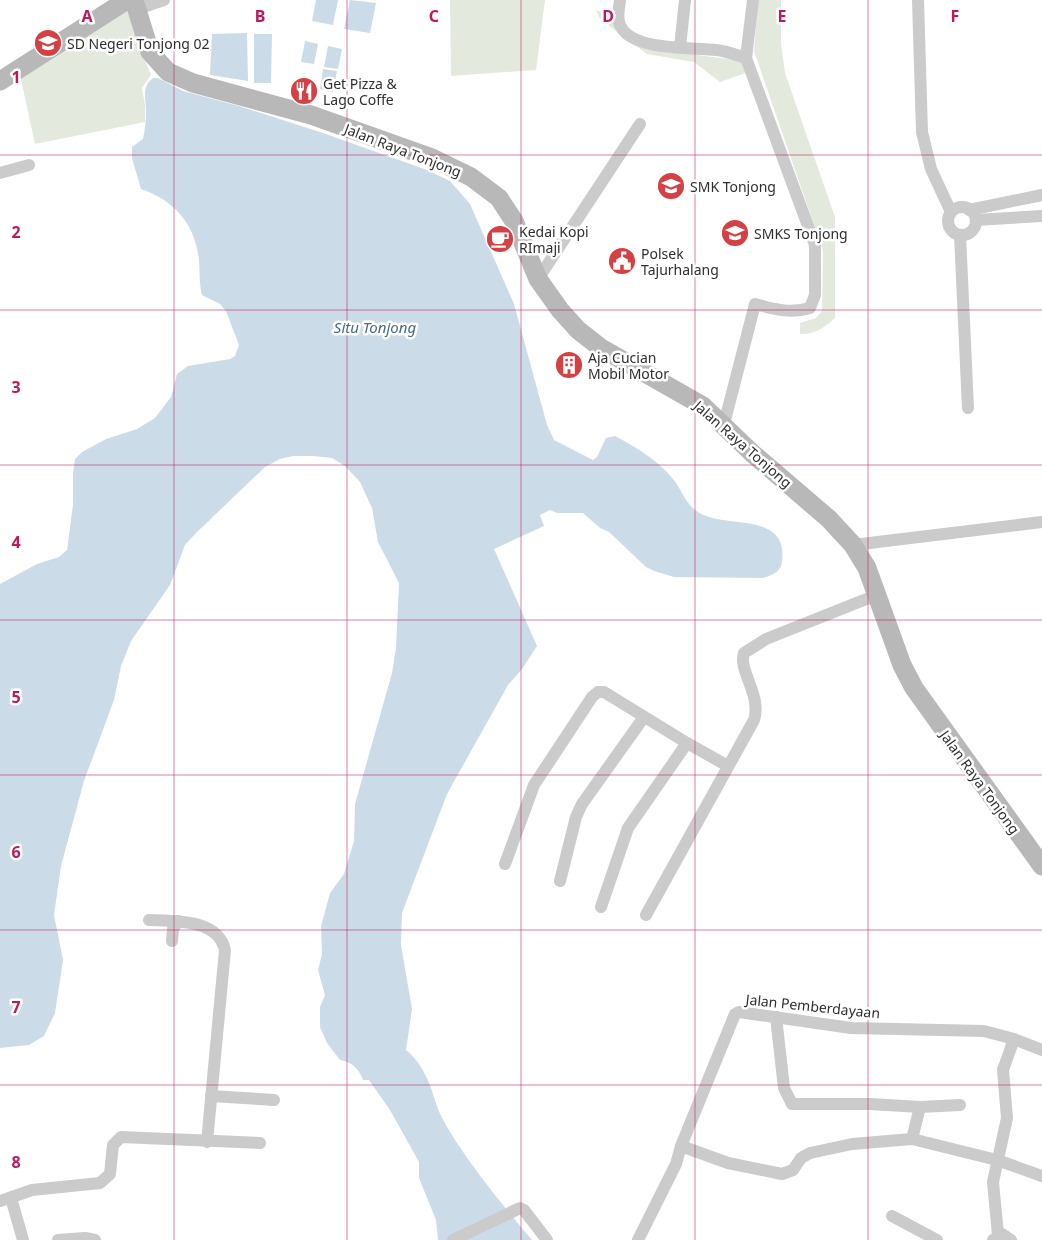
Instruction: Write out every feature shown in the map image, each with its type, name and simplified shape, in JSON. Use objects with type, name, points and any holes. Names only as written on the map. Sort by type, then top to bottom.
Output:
[{"type":"main road","points":[[0,81],[133,3]]},
{"type":"main road","name":"Jalan Raya Tonjong","points":[[133,3],[150,52],[168,72],[193,83],[311,115],[432,158],[471,177],[499,198],[514,221],[538,279],[560,310],[578,330],[601,348],[704,406],[752,453],[829,519],[853,545],[867,568],[879,594],[896,650],[914,688],[1042,866]]},
{"type":"street","points":[[133,3],[164,0]]},
{"type":"street","points":[[620,0],[618,18],[621,27],[630,35],[644,42],[726,51],[746,58]]},
{"type":"street","points":[[680,47],[685,0]]},
{"type":"street","points":[[724,424],[755,304],[779,310],[799,311],[810,308],[815,295],[815,245],[746,58],[753,0]]},
{"type":"street","points":[[918,0],[922,132],[931,169],[952,212]]},
{"type":"street","points":[[538,279],[640,124]]},
{"type":"street","points":[[0,173],[29,165]]},
{"type":"street","points":[[973,215],[1042,195]]},
{"type":"street","points":[[973,215],[972,231],[960,236],[954,234],[948,224],[952,212],[957,208],[973,215],[1042,216]]},
{"type":"street","points":[[960,236],[968,408]]},
{"type":"street","points":[[853,545],[1040,520]]},
{"type":"street","points":[[646,915],[757,712],[756,700],[743,661],[744,653],[766,639],[879,594]]},
{"type":"street","points":[[505,864],[534,785],[594,694],[604,692],[728,766]]},
{"type":"street","points":[[560,881],[576,817],[582,804],[644,717]]},
{"type":"street","points":[[601,906],[628,828],[687,743]]},
{"type":"street","points":[[149,920],[178,921],[215,932],[221,938],[225,950],[207,1142]]},
{"type":"street","points":[[172,941],[173,929],[178,921]]},
{"type":"street","name":"Jalan Pemberdayaan","points":[[638,1240],[676,1164],[681,1146],[735,1014],[744,1012],[851,1028],[976,1031],[1014,1038],[1042,1050]]},
{"type":"street","points":[[776,1017],[784,1088],[792,1104],[870,1104],[920,1107],[960,1105]]},
{"type":"street","points":[[1010,1240],[1006,1235],[995,1237],[993,1194],[1007,1118],[1003,1070],[1014,1038]]},
{"type":"street","points":[[211,1096],[274,1100]]},
{"type":"street","points":[[912,1139],[920,1107]]},
{"type":"street","points":[[23,1240],[5,1200],[32,1190],[100,1183],[110,1174],[113,1145],[121,1137],[260,1143]]},
{"type":"street","points":[[681,1146],[728,1163],[782,1174],[793,1170],[801,1158],[810,1153],[852,1144],[912,1139],[998,1160],[1042,1176]]},
{"type":"street","points":[[453,1240],[520,1208],[524,1210],[547,1240]]},
{"type":"street","points":[[892,1216],[937,1240]]},
{"type":"street","points":[[58,1240],[85,1238],[95,1240]]},
{"type":"shaded area","points":[[450,0],[545,0],[536,70],[451,76]]},
{"type":"shaded area","points":[[758,0],[781,0],[781,43],[785,73],[835,217],[835,318],[819,330],[805,334],[800,334],[800,323],[816,318],[822,311],[823,251],[754,51]]},
{"type":"shaded area","points":[[127,7],[151,75],[142,88],[145,122],[35,144],[20,75]]},
{"type":"shaded area","points":[[596,10],[616,15],[626,35],[698,55],[742,61],[748,72],[720,82],[694,62],[647,54],[600,19]]},
{"type":"water","points":[[316,0],[338,0],[333,25],[312,21]]},
{"type":"water","points":[[350,0],[376,3],[370,33],[344,29]]},
{"type":"water","points":[[247,33],[248,81],[210,75],[212,34]]},
{"type":"water","points":[[254,34],[272,34],[271,83],[254,83]]},
{"type":"water","points":[[305,41],[318,44],[314,64],[301,62]]},
{"type":"water","points":[[328,46],[342,49],[338,69],[324,67]]},
{"type":"water","points":[[323,69],[337,71],[333,92],[320,89]]},
{"type":"water","name":"Situ Tonjong","points":[[153,78],[158,78],[183,91],[239,106],[323,133],[427,170],[450,181],[470,204],[514,304],[547,425],[554,440],[593,460],[597,457],[606,438],[615,436],[661,466],[676,483],[690,505],[698,512],[710,517],[766,528],[776,535],[782,546],[782,562],[779,569],[772,575],[763,578],[674,577],[646,567],[609,532],[600,528],[583,513],[557,513],[550,510],[540,515],[544,526],[494,549],[537,646],[522,669],[508,685],[447,794],[402,913],[401,945],[412,1009],[406,1050],[426,1075],[440,1114],[455,1140],[492,1191],[532,1240],[438,1240],[436,1220],[419,1178],[419,1162],[390,1110],[369,1080],[363,1080],[354,1067],[348,1062],[340,1060],[327,1043],[320,1027],[320,1007],[325,995],[318,970],[322,954],[321,926],[330,893],[344,874],[354,841],[355,804],[392,673],[396,648],[399,583],[378,542],[372,508],[360,482],[345,466],[332,458],[293,456],[280,459],[265,467],[185,545],[170,585],[131,641],[121,666],[114,700],[84,781],[61,866],[54,915],[63,960],[55,1013],[44,1036],[29,1045],[0,1048],[0,584],[37,564],[59,557],[67,550],[73,505],[75,459],[82,452],[106,439],[137,429],[155,418],[171,397],[177,374],[188,366],[230,359],[235,356],[239,345],[226,311],[220,304],[202,295],[197,247],[188,225],[173,207],[164,200],[141,189],[132,158],[132,147],[143,139],[146,118],[145,93],[147,85]]},
{"type":"place","name":"SD Negeri Tonjong 02","points":[[48,43]]},
{"type":"place","name":"Get Pizza & Lago Coffe","points":[[304,91]]},
{"type":"place","name":"SMK Tonjong","points":[[671,186]]},
{"type":"place","name":"SMKS Tonjong","points":[[735,233]]},
{"type":"place","name":"Kedai Kopi RImaji","points":[[500,239]]},
{"type":"place","name":"Polsek Tajurhalang","points":[[622,261]]},
{"type":"place","name":"Aja Cucian Mobil Motor","points":[[569,365]]}]
